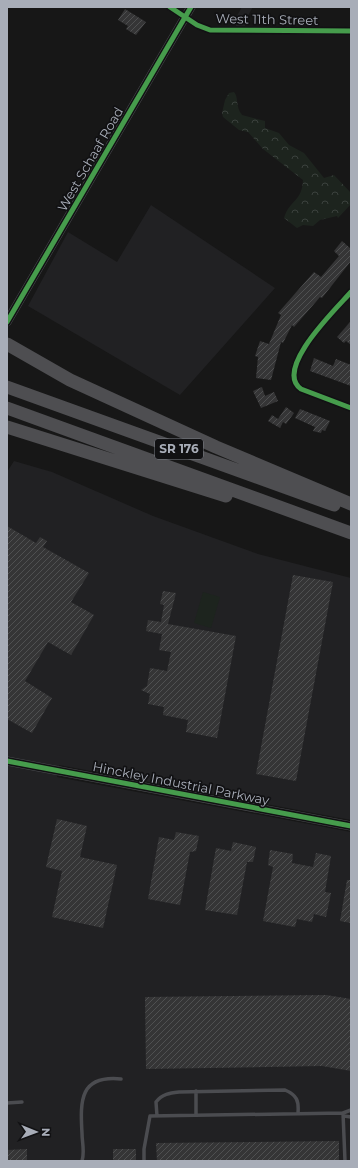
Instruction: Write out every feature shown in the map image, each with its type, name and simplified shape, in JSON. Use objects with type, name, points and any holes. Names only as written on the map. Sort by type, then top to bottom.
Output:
[{"type":"highway","points":[[7,335],[46,361],[112,399]]},
{"type":"highway","points":[[7,344],[57,374],[216,447],[351,504]]},
{"type":"highway","name":"SR 176","points":[[7,386],[351,511]]},
{"type":"highway","name":"SR 176","points":[[7,408],[351,533]]},
{"type":"highway","points":[[7,427],[248,504],[301,516]]},
{"type":"street","name":"West 11th Street","points":[[170,7],[205,29],[215,31],[351,31]]},
{"type":"street","name":"West Schaaf Road","points":[[7,322],[191,7]]},
{"type":"street","points":[[351,292],[306,344],[294,378],[297,386],[301,389],[351,408]]},
{"type":"street","name":"Hinckley Industrial Parkway","points":[[7,761],[351,826]]},
{"type":"lane","points":[[82,1161],[82,1108],[85,1092],[93,1082],[107,1078],[121,1079]]},
{"type":"lane","points":[[157,1116],[156,1102],[159,1097],[166,1094],[196,1091],[285,1090],[296,1096],[298,1102],[298,1113]]},
{"type":"lane","points":[[196,1091],[196,1115]]},
{"type":"lane","points":[[7,1102],[22,1102]]},
{"type":"lane","points":[[344,1115],[351,1110]]},
{"type":"lane","points":[[144,1161],[144,1149],[150,1116],[298,1113],[344,1115],[351,1117]]},
{"type":"lane","points":[[344,1115],[344,1161]]},
{"type":"shaded area","points":[[242,7],[253,7],[246,19],[245,26],[236,26],[235,19]]},
{"type":"shaded area","points":[[151,205],[275,288],[180,395],[28,306],[68,232],[117,262]]},
{"type":"shaded area","points":[[14,461],[52,472],[153,516],[258,554],[351,578],[351,820],[59,765],[57,777],[351,832],[351,1161],[7,1161],[7,472]]},
{"type":"green space","points":[[234,92],[238,108],[242,115],[265,121],[265,128],[279,133],[289,145],[304,153],[324,178],[334,175],[351,193],[351,204],[338,218],[337,216],[320,220],[313,226],[303,225],[297,228],[284,218],[289,207],[300,193],[303,180],[263,149],[248,132],[239,130],[223,117],[222,113],[225,100],[229,93]]},
{"type":"green space","points":[[203,592],[220,597],[211,628],[194,623]]},
{"type":"building","points":[[125,9],[146,22],[136,35],[126,29],[128,26],[118,20]]},
{"type":"building","points":[[342,241],[351,249],[351,261],[322,298],[320,297],[294,327],[292,325],[283,343],[281,342],[271,380],[256,378],[258,357],[255,356],[260,341],[269,344],[281,315],[278,313],[314,272],[321,277],[339,256],[334,251]]},
{"type":"building","points":[[351,321],[351,345],[346,341],[344,343],[337,337]]},
{"type":"building","points":[[314,358],[333,366],[336,359],[351,365],[351,386],[310,371]]},
{"type":"building","points":[[262,387],[265,396],[274,392],[278,401],[261,408],[253,391]]},
{"type":"building","points":[[286,407],[294,413],[286,424],[283,422],[280,428],[268,421],[272,415],[278,419]]},
{"type":"building","points":[[300,409],[330,421],[325,431],[322,430],[321,433],[313,431],[315,427],[295,418]]},
{"type":"building","points":[[7,526],[36,543],[40,537],[47,541],[43,547],[89,573],[71,602],[94,615],[71,655],[48,642],[25,681],[52,698],[32,733],[7,719]]},
{"type":"building","points":[[293,575],[333,582],[296,781],[256,774]]},
{"type":"building","points":[[163,591],[176,593],[168,624],[236,636],[217,738],[186,732],[188,720],[163,715],[164,707],[148,704],[150,694],[141,690],[147,686],[150,668],[167,671],[171,652],[159,650],[162,634],[146,631],[148,620],[161,622],[164,605],[160,604]]},
{"type":"building","points":[[57,819],[87,826],[80,857],[117,865],[103,928],[52,917],[62,871],[46,867]]},
{"type":"building","points":[[176,832],[199,836],[196,851],[190,852],[180,905],[148,899],[159,837],[174,840]]},
{"type":"building","points":[[233,842],[256,847],[253,862],[247,862],[237,915],[205,910],[216,848],[231,851]]},
{"type":"building","points":[[270,850],[293,854],[292,863],[313,867],[316,853],[331,856],[325,892],[331,893],[326,917],[314,914],[312,922],[297,919],[295,927],[263,921],[273,867],[268,865]]},
{"type":"building","points":[[347,880],[351,880],[351,923],[340,921]]},
{"type":"building","points":[[326,995],[351,999],[351,1071],[322,1066],[146,1069],[145,997]]},
{"type":"building","points":[[339,1141],[339,1161],[157,1161],[156,1143]]},
{"type":"building","points":[[27,1149],[27,1161],[7,1161],[7,1150]]},
{"type":"building","points":[[113,1149],[136,1149],[136,1161],[113,1161]]},
{"type":"cycle path","points":[[170,7],[197,25],[210,30],[351,31]]},
{"type":"cycle path","points":[[7,322],[191,7]]},
{"type":"cycle path","points":[[351,292],[310,339],[295,368],[295,380],[301,389],[351,408]]},
{"type":"cycle path","points":[[7,761],[351,826]]}]
